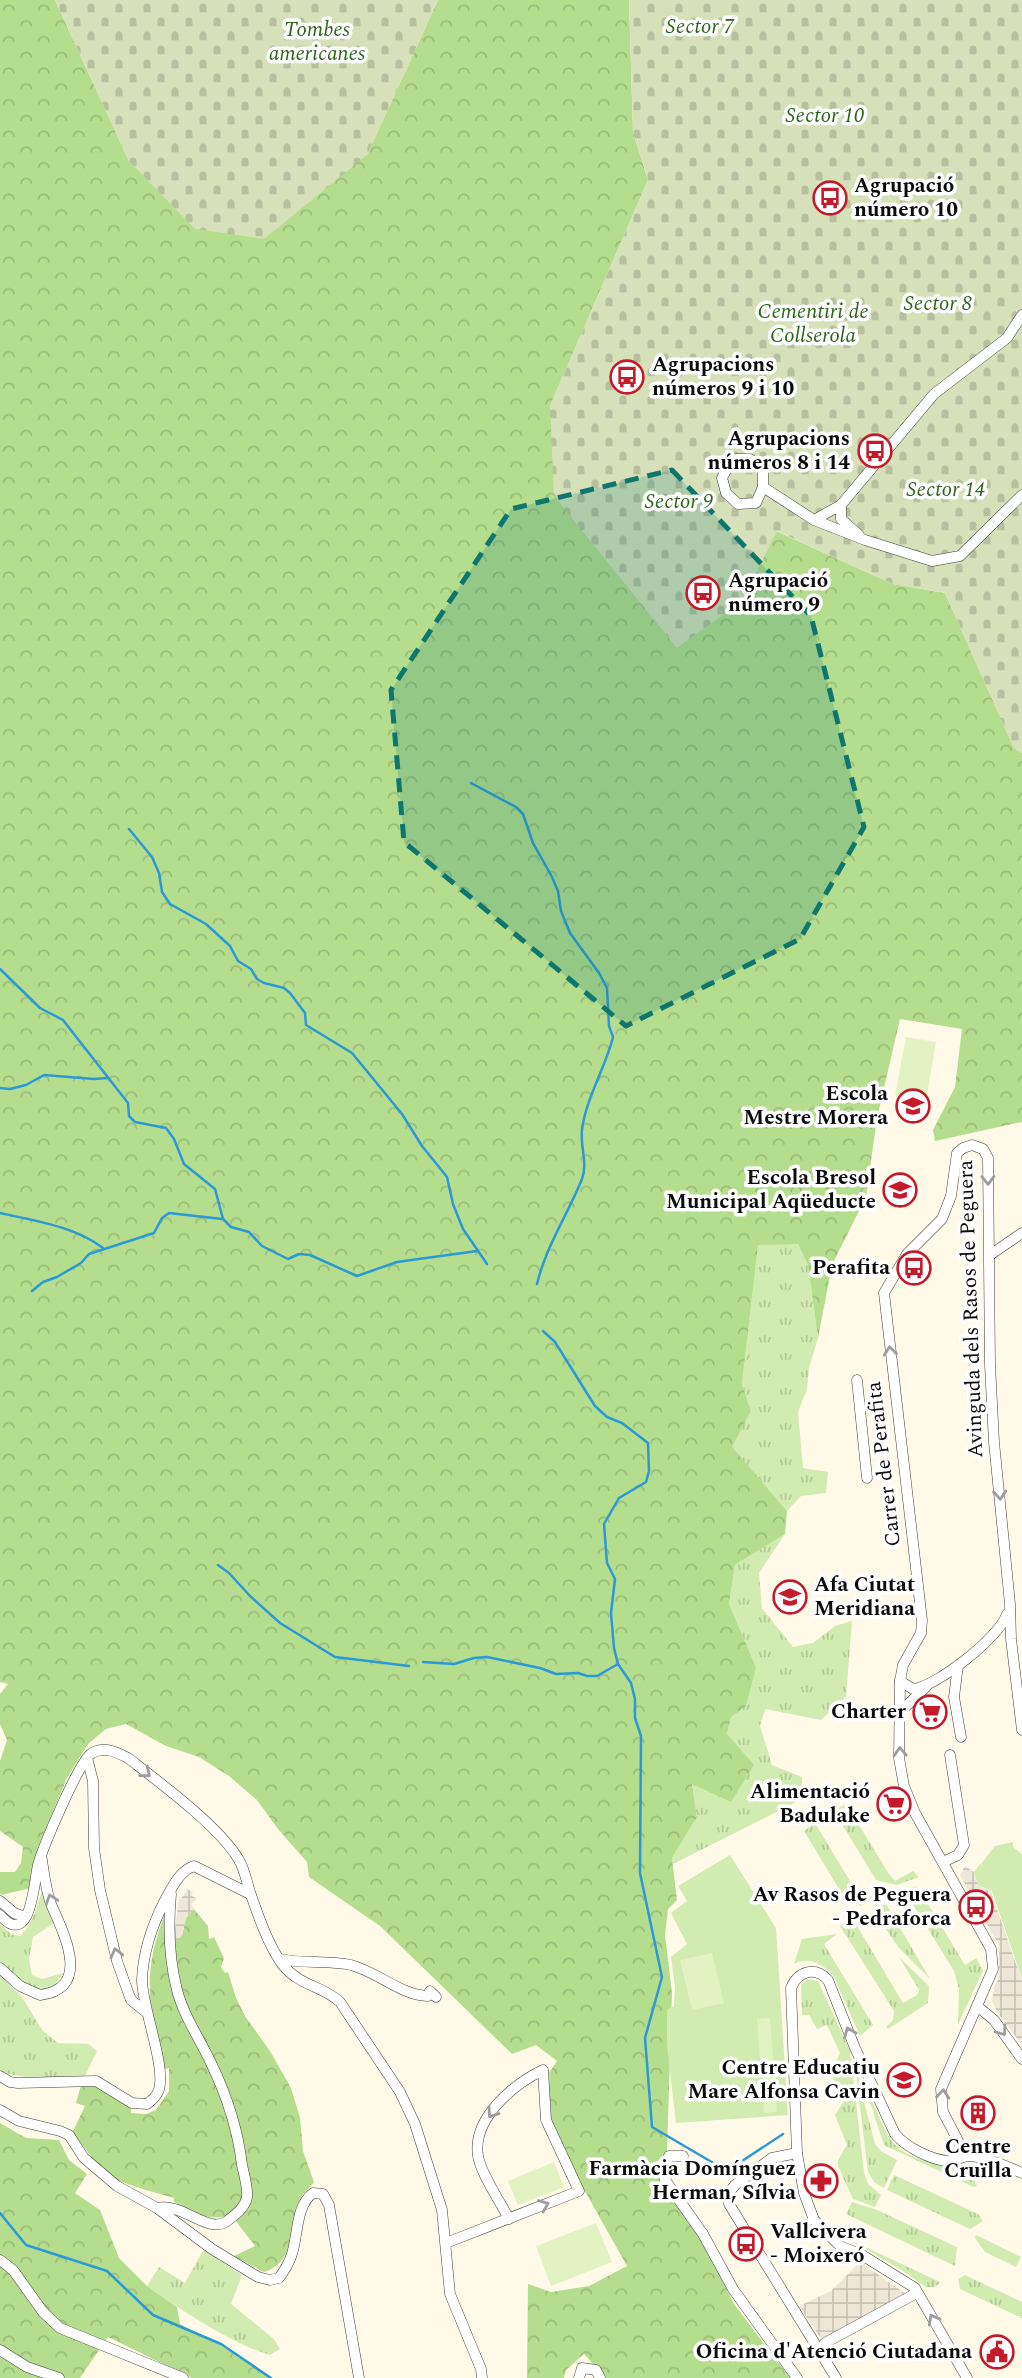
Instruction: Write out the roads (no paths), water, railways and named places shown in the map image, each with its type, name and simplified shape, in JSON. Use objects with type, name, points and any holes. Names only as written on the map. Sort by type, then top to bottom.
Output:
[{"type":"street","points":[[814,520],[841,505],[933,394],[1007,338],[1022,314]]},
{"type":"street","points":[[732,459],[750,459],[763,468],[763,487],[756,503],[738,504],[726,493],[722,478],[732,459]]},
{"type":"street","points":[[763,487],[814,520],[865,540],[932,561],[960,556],[1022,495]]},
{"type":"street","points":[[841,505],[841,519],[865,540]]},
{"type":"street","name":"Avinguda dels Rasos de Peguera","points":[[914,1247],[945,1213],[951,1196],[957,1153],[963,1148],[976,1145],[983,1149],[988,1158],[990,1365],[994,1443],[1011,1640],[1022,1730]]},
{"type":"street","points":[[990,1255],[1022,1233]]},
{"type":"street","name":"Carrer de Perafita","points":[[900,1681],[903,1665],[920,1633],[922,1620],[884,1293],[914,1247]]},
{"type":"street","name":"Carrer de Perafita","points":[[857,1380],[867,1478]]},
{"type":"street","points":[[899,1713],[927,1686],[990,1640],[1005,1623],[1010,1604]]},
{"type":"street","points":[[990,1640],[1004,1637],[1011,1640]]},
{"type":"street","points":[[958,1665],[954,1697],[961,1737]]},
{"type":"street","points":[[927,1686],[913,1689],[900,1681],[899,1758],[904,1786],[915,1813],[991,1949],[993,1969],[941,2089],[943,2112],[966,2156]]},
{"type":"street","points":[[0,1915],[15,1926],[25,1917],[34,1897],[37,1868],[43,1848],[76,1775],[87,1758],[95,1752],[114,1750],[146,1772],[225,1840],[240,1861],[250,1894],[280,1959],[300,1981],[334,1996],[340,2002],[400,2092],[415,2124],[434,2180],[442,2210],[450,2294],[481,2369],[482,2378]]},
{"type":"street","points":[[943,1862],[958,1855],[964,1845],[950,1755]]},
{"type":"street","points":[[87,1758],[93,1781],[94,1849],[100,1890],[117,1961],[131,2000],[146,2012]]},
{"type":"street","points":[[0,1968],[20,1986],[40,1995],[57,1990],[69,1974],[71,1955],[46,1882],[42,1861],[43,1848]]},
{"type":"street","points":[[0,2076],[18,2084],[96,2081],[132,2103],[147,2104],[158,2093],[160,2085],[142,1977],[147,1947],[160,1911],[172,1887],[187,1868],[194,1866],[250,1894]]},
{"type":"street","points":[[156,2208],[175,2207],[209,2224],[217,2224],[227,2221],[240,2211],[247,2197],[235,2128],[212,2064],[185,2014],[177,1992],[170,1945],[172,1887]]},
{"type":"street","points":[[0,1901],[14,1913],[25,1917]]},
{"type":"street","points":[[280,1959],[354,1966],[412,1994],[428,1996],[429,1991],[436,1997]]},
{"type":"street","points":[[967,2378],[915,2288],[862,2255],[840,2246],[814,2220],[804,2193],[797,2153],[791,1988],[798,1976],[814,1972],[828,1980],[855,2048],[895,2134],[901,2141],[915,2150],[947,2161],[966,2156],[1022,2173]]},
{"type":"street","points":[[978,2006],[994,2020],[1022,2059]]},
{"type":"street","points":[[446,2243],[509,2219],[579,2191],[545,2120],[543,2070],[508,2093],[486,2122],[478,2141],[478,2159],[509,2219]]},
{"type":"street","points":[[0,2110],[19,2121],[69,2135],[84,2158],[106,2177],[258,2277],[274,2280],[283,2273],[292,2255],[305,2202],[313,2193],[323,2194],[329,2205],[359,2378]]},
{"type":"street","points":[[797,2153],[772,2158],[735,2185],[728,2194],[729,2204],[836,2378]]},
{"type":"street","points":[[683,2156],[669,2156],[662,2171],[666,2180],[703,2234],[733,2289],[797,2378]]},
{"type":"street","points":[[0,2260],[13,2270],[43,2312],[60,2328],[183,2378]]},
{"type":"street","points":[[825,2343],[913,2295]]},
{"type":"street","points":[[0,2350],[27,2367],[60,2378]]},
{"type":"street","points":[[579,2378],[582,2368],[589,2368],[596,2370],[600,2378]]},
{"type":"waterway","points":[[471,783],[516,807],[523,814],[533,843],[558,891],[561,911],[570,933],[607,988],[609,1026],[613,1037],[584,1118],[584,1173],[546,1256],[537,1284]]},
{"type":"waterway","points":[[129,829],[152,857],[159,873],[162,892],[170,904],[206,924],[230,946],[238,961],[251,969],[257,979],[284,988],[290,993],[305,1013],[306,1025],[352,1053],[402,1114],[422,1146],[447,1177],[453,1204],[463,1229],[487,1264]]},
{"type":"waterway","points":[[0,969],[40,1008],[63,1020],[128,1103],[129,1116],[135,1122],[166,1128],[174,1139],[184,1164],[215,1189],[223,1219],[231,1227],[249,1232],[262,1246],[288,1259],[299,1254],[310,1255],[357,1276],[397,1262],[477,1251]]},
{"type":"waterway","points":[[0,1088],[10,1089],[26,1085],[44,1075],[108,1078]]},
{"type":"waterway","points":[[0,1213],[67,1229],[103,1248]]},
{"type":"waterway","points":[[32,1291],[43,1282],[81,1263],[89,1254],[154,1233],[162,1218],[169,1213],[222,1219]]},
{"type":"waterway","points":[[543,1331],[555,1342],[595,1406],[607,1417],[622,1423],[648,1443],[649,1471],[646,1482],[619,1498],[604,1524],[607,1563],[615,1579],[611,1613],[614,1648],[618,1664],[631,1683],[635,1699],[635,1718],[641,1736],[640,1873],[662,1977],[645,2038],[652,2127],[727,2171],[783,2134]]},
{"type":"waterway","points":[[218,1565],[280,1623],[335,1657],[409,1666]]},
{"type":"waterway","points":[[423,1662],[454,1664],[487,1657],[556,1674],[578,1673],[587,1676],[597,1676],[618,1664]]},
{"type":"waterway","points":[[0,2213],[26,2245],[107,2271],[153,2315],[221,2344],[271,2378]]},
{"type":"place","name":"Agrupació número 10","points":[[830,198]]},
{"type":"place","name":"Agrupacions números 9 i 10","points":[[627,377]]},
{"type":"place","name":"Agrupacions números 8 i 14","points":[[875,451]]},
{"type":"place","name":"Agrupació número 9","points":[[703,593]]},
{"type":"place","name":"Escola Mestre Morera","points":[[913,1106]]},
{"type":"place","name":"Escola Bresol Municipal Aqüeducte","points":[[900,1190]]},
{"type":"place","name":"Perafita","points":[[914,1268]]},
{"type":"place","name":"Afa Ciutat Meridiana","points":[[790,1597]]},
{"type":"place","name":"Charter","points":[[930,1712]]},
{"type":"place","name":"Alimentació Badulake","points":[[894,1804]]},
{"type":"place","name":"Av Rasos de Peguera - Pedraforca","points":[[976,1907]]},
{"type":"place","name":"Centre Educatiu Mare Alfonsa Cavin","points":[[904,2080]]},
{"type":"place","name":"Centre Cruïlla","points":[[978,2113]]},
{"type":"place","name":"Farmàcia Domínguez Herman, Sílvia","points":[[821,2181]]},
{"type":"place","name":"Vallcivera - Moixeró","points":[[746,2244]]},
{"type":"place","name":"Oficina d'Atenció Ciutadana","points":[[997,2352]]},
{"type":"park label","name":"Sector 7","points":[[700,27]]},
{"type":"park label","name":"Tombes americanes","points":[[317,42]]},
{"type":"park label","name":"Sector 10","points":[[825,116]]},
{"type":"park label","name":"Sector 8","points":[[938,304]]},
{"type":"park label","name":"Cementiri de Collserola","points":[[813,324]]},
{"type":"park label","name":"Sector 14","points":[[946,490]]},
{"type":"park label","name":"Sector 9","points":[[679,502]]}]
